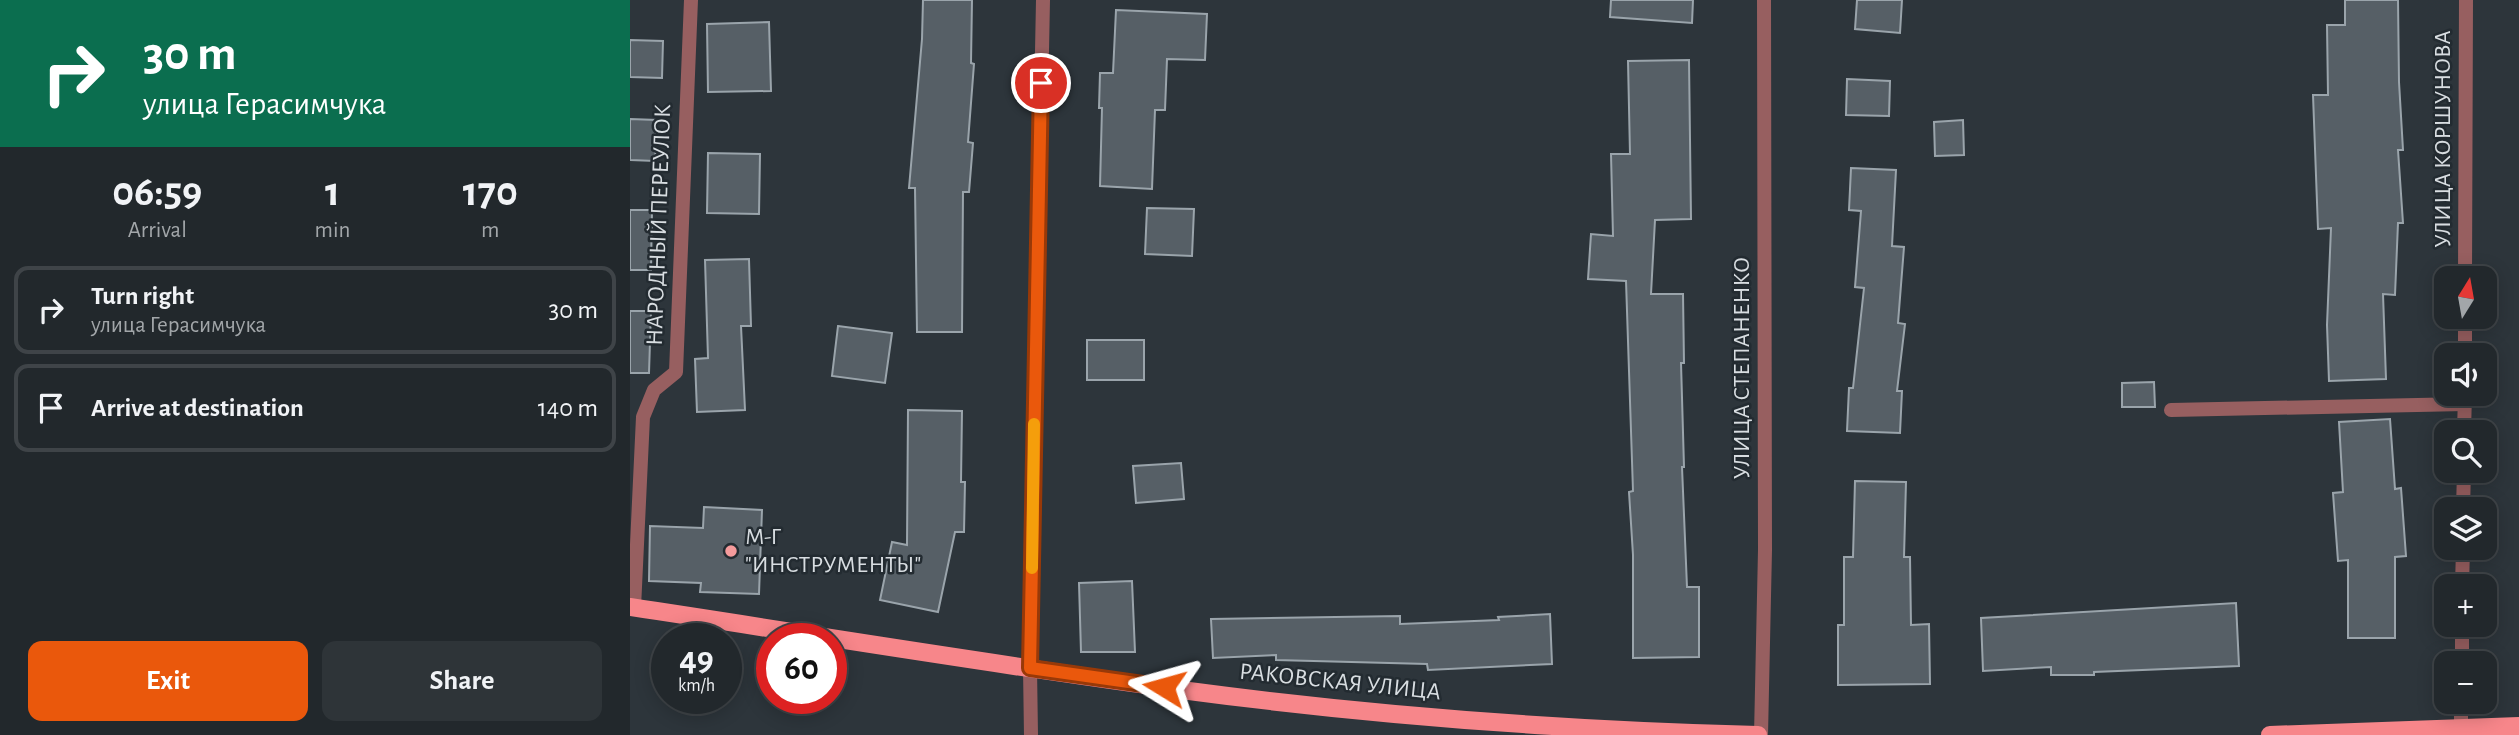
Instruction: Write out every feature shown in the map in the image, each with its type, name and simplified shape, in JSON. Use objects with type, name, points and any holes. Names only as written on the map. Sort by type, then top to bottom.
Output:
[{"type":"main road","name":"РАКОВСКАЯ УЛИЦА","points":[[632,607],[1191,691],[1406,714],[1647,732],[1760,735]]},
{"type":"main road","points":[[2270,735],[2461,731],[2519,726]]},
{"type":"street","name":"НАРОДНЫЙ ПЕРЕУЛОК","points":[[632,607],[643,417],[654,390],[676,372],[691,0]]},
{"type":"street","points":[[1031,735],[1043,0]]},
{"type":"street","name":"УЛИЦА СТЕПАНЕНКО","points":[[1760,735],[1765,550],[1764,0]]},
{"type":"street","name":"УЛИЦА КОРШУНОВА","points":[[2465,266],[2466,0]]},
{"type":"street","points":[[2171,410],[2434,400]]},
{"type":"building","points":[[923,0],[972,0],[971,63],[974,64],[968,142],[973,143],[969,192],[963,192],[962,332],[917,332],[915,188],[909,188]]},
{"type":"building","points":[[1611,0],[1693,0],[1692,23],[1610,17]]},
{"type":"building","points":[[1857,0],[1902,0],[1900,33],[1855,29]]},
{"type":"building","points":[[2345,0],[2398,0],[2403,150],[2398,150],[2403,223],[2398,223],[2395,295],[2383,294],[2386,379],[2329,381],[2327,325],[2331,228],[2318,229],[2313,95],[2328,95],[2327,25],[2345,25]]},
{"type":"building","points":[[1116,10],[1207,14],[1205,60],[1167,59],[1165,110],[1155,110],[1152,189],[1100,186],[1100,73],[1113,73]]},
{"type":"building","points":[[769,22],[771,91],[708,92],[707,24]]},
{"type":"building","points":[[630,40],[663,41],[662,78],[630,77]]},
{"type":"building","points":[[1689,60],[1691,219],[1655,220],[1651,294],[1683,294],[1682,467],[1687,587],[1699,587],[1699,657],[1633,658],[1633,555],[1629,492],[1633,491],[1626,281],[1588,279],[1591,234],[1613,236],[1611,154],[1630,154],[1628,61]]},
{"type":"building","points":[[1847,79],[1890,81],[1889,116],[1846,115]]},
{"type":"building","points":[[630,119],[657,120],[655,161],[630,160]]},
{"type":"building","points":[[1963,120],[1964,155],[1935,156],[1934,122]]},
{"type":"building","points":[[708,153],[760,154],[759,214],[707,213]]},
{"type":"building","points":[[1851,168],[1896,170],[1892,246],[1904,247],[1898,323],[1905,324],[1897,391],[1902,391],[1900,433],[1847,431],[1849,388],[1853,388],[1864,288],[1855,287],[1861,211],[1849,210]]},
{"type":"building","points":[[1147,208],[1194,209],[1192,256],[1145,254]]},
{"type":"building","points":[[630,210],[652,210],[651,270],[630,270]]},
{"type":"building","points":[[749,259],[751,326],[741,326],[745,410],[697,412],[695,359],[708,358],[705,260]]},
{"type":"building","points":[[630,311],[651,311],[649,373],[630,373]]},
{"type":"building","points":[[838,326],[892,333],[885,383],[832,376]]},
{"type":"building","points":[[1087,340],[1144,340],[1144,380],[1087,380]]},
{"type":"building","points":[[2154,382],[2155,407],[2122,407],[2122,383]]},
{"type":"building","points":[[908,410],[962,411],[961,482],[965,482],[964,532],[955,532],[938,612],[880,600],[892,542],[907,545]]},
{"type":"building","points":[[2390,419],[2395,489],[2401,488],[2406,556],[2395,557],[2395,638],[2348,638],[2348,560],[2338,561],[2333,493],[2343,492],[2339,422]]},
{"type":"building","points":[[1181,463],[1184,499],[1136,503],[1133,466]]},
{"type":"building","points":[[1855,481],[1906,482],[1904,557],[1910,557],[1911,625],[1929,624],[1930,684],[1838,685],[1838,625],[1844,625],[1844,557],[1853,557]]},
{"type":"building","name":"М-Г \"ИНСТРУМЕНТЫ\"","points":[[704,507],[762,510],[759,594],[700,592],[701,583],[649,581],[650,526],[703,528]]},
{"type":"building","points":[[1132,581],[1135,652],[1081,652],[1079,583]]},
{"type":"building","points":[[2236,603],[2239,666],[2094,672],[2094,675],[2051,675],[2051,667],[1983,671],[1981,618]]},
{"type":"building","points":[[1550,614],[1552,664],[1428,670],[1427,664],[1276,660],[1276,655],[1213,658],[1211,619],[1400,616],[1400,624],[1499,620],[1498,617]]},
{"type":"slow traffic","points":[[1032,568],[1034,424]]},
{"type":"place","name":"М-Г \"ИНСТРУМЕНТЫ\"","points":[[731,551]]},
{"type":"route","points":[[1041,83],[1030,668],[1164,687]]}]
